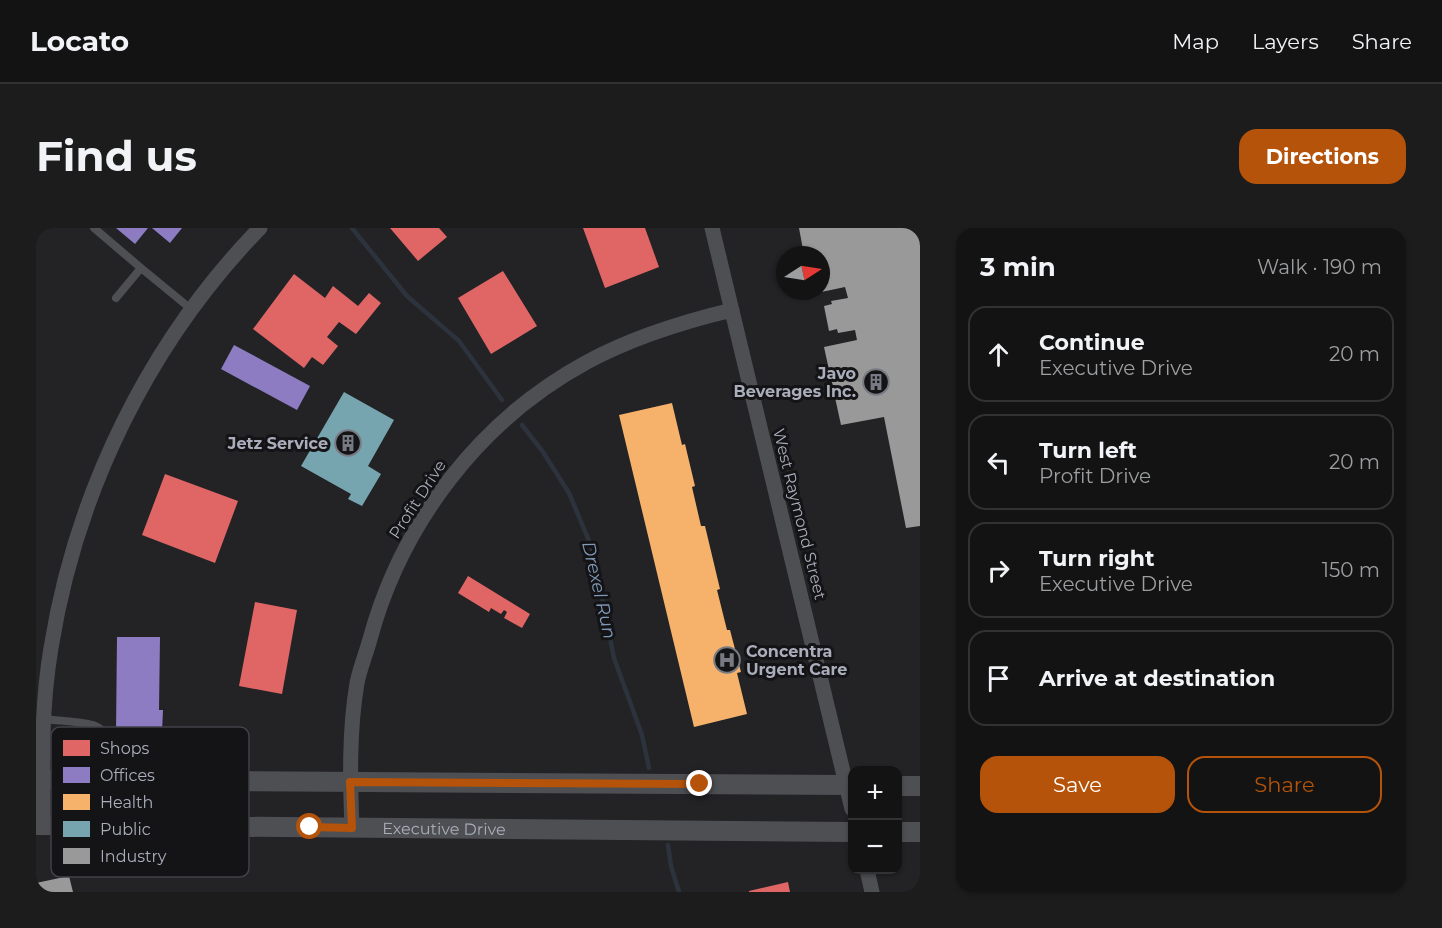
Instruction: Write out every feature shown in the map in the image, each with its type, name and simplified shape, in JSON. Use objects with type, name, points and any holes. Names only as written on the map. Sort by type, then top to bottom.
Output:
[{"type":"street","points":[[40,825],[39,780],[50,651],[58,607],[76,542],[102,467],[129,410],[158,358],[191,309],[236,253],[260,228]]},
{"type":"street","name":"West Raymond Street","points":[[712,228],[848,777]]},
{"type":"street","name":"Profit Drive","points":[[352,828],[351,737],[358,681],[378,611],[396,565],[440,491],[481,443],[529,400],[581,365],[646,334],[732,310]]},
{"type":"street","points":[[249,781],[848,785]]},
{"type":"street","points":[[902,786],[920,786]]},
{"type":"street","name":"Executive Drive","points":[[249,827],[848,832]]},
{"type":"street","points":[[902,832],[920,832]]},
{"type":"street","points":[[868,874],[872,892]]},
{"type":"lane","points":[[93,228],[191,309]]},
{"type":"lane","points":[[116,298],[141,268]]},
{"type":"lane","points":[[44,719],[97,727]]},
{"type":"shaded area","points":[[36,228],[920,228],[920,892],[36,892]]},
{"type":"building: Shops","points":[[390,228],[439,228],[447,237],[418,261]]},
{"type":"building: Shops","points":[[583,228],[645,228],[659,267],[605,288]]},
{"type":"building: Shops","points":[[503,271],[537,326],[491,354],[458,298]]},
{"type":"building: Shops","points":[[294,274],[325,298],[333,286],[358,306],[369,293],[381,303],[356,334],[339,322],[327,337],[338,346],[323,365],[312,357],[304,368],[253,329]]},
{"type":"building: Shops","points":[[165,474],[238,501],[215,563],[142,535]]},
{"type":"building: Shops","points":[[468,576],[530,614],[522,628],[504,618],[507,612],[504,610],[501,614],[491,608],[489,612],[458,593]]},
{"type":"building: Shops","points":[[255,602],[297,610],[282,694],[239,686]]},
{"type":"building: Shops","points":[[788,882],[790,892],[749,892],[749,891]]},
{"type":"building: Offices","points":[[116,228],[148,228],[135,244]]},
{"type":"building: Offices","points":[[152,228],[182,228],[170,243]]},
{"type":"building: Offices","points":[[234,345],[310,386],[297,410],[221,369]]},
{"type":"building: Offices","points":[[117,637],[160,637],[159,710],[163,710],[162,727],[116,727]]},
{"type":"building: Health","points":[[672,403],[695,486],[692,487],[701,526],[705,526],[727,630],[730,630],[741,672],[737,673],[747,714],[694,727],[619,415]]},
{"type":"building: Public","name":"Jetz Service","points":[[344,392],[394,420],[368,466],[381,474],[362,506],[348,499],[351,494],[301,466]]},
{"type":"building: Industry","name":"Javo Beverages Inc.","points":[[799,228],[920,228],[920,526],[906,528],[884,417],[841,425],[824,347],[857,340],[855,330],[838,333],[837,329],[829,331],[824,306],[832,304],[831,301],[848,298],[845,287],[830,290],[830,246],[802,246]]},
{"type":"building: Industry","points":[[69,877],[73,892],[36,892],[36,883]]},
{"type":"waterway","name":"Drexel Run","points":[[352,228],[407,296],[459,341],[502,400]]},
{"type":"waterway","name":"Drexel Run","points":[[522,425],[543,452],[569,493],[592,548],[614,658],[642,735],[649,768]]},
{"type":"waterway","name":"Drexel Run","points":[[668,845],[671,866],[679,892]]},
{"type":"place","name":"Javo Beverages Inc.","points":[[876,382]]},
{"type":"place","name":"Jetz Service","points":[[348,443]]},
{"type":"place","name":"Concentra Urgent Care","points":[[727,660]]},
{"type":"route","points":[[310,827],[352,828],[350,782],[700,784]]}]
